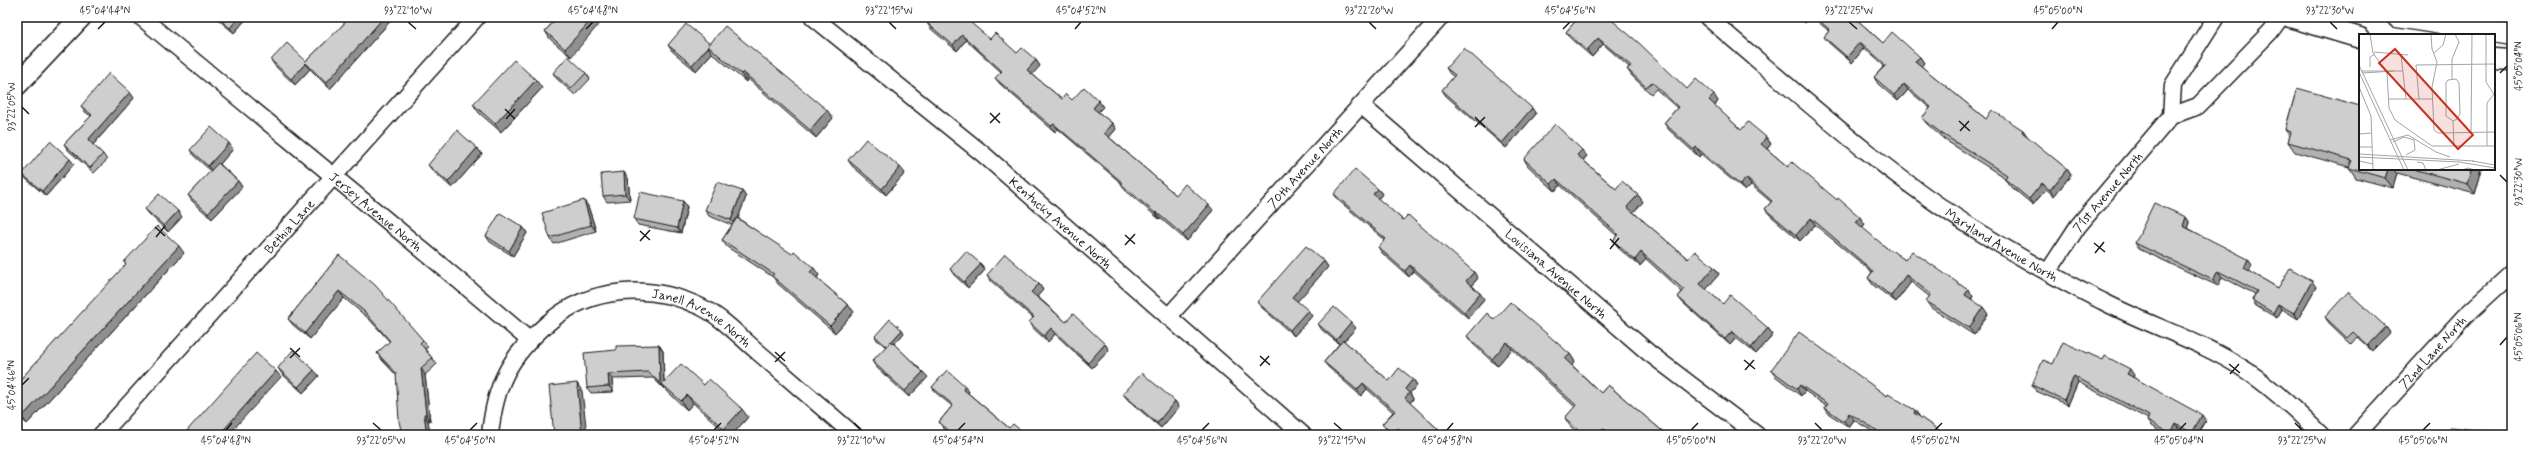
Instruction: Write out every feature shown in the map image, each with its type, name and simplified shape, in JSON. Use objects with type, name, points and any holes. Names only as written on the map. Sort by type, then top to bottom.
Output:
[{"type":"street","points":[[17,85],[81,17]]},
{"type":"street","name":"Jersey Avenue North","points":[[141,17],[405,234],[529,340]]},
{"type":"street","name":"Bethia Lane","points":[[101,435],[478,17]]},
{"type":"street","name":"Kentucky Avenue North","points":[[813,17],[983,154],[1303,435]]},
{"type":"street","name":"70th Avenue North","points":[[1168,317],[1441,17]]},
{"type":"street","name":"Maryland Avenue North","points":[[1707,17],[1914,187],[1980,232],[2102,302],[2205,347],[2248,371],[2287,402],[2320,435]]},
{"type":"street","points":[[2171,116],[2173,85],[2216,17]]},
{"type":"street","name":"71st Avenue North","points":[[2048,272],[2078,226],[2171,116],[2198,106],[2270,32],[2281,17]]},
{"type":"street","points":[[2290,17],[2359,38]]},
{"type":"street","points":[[2396,17],[2445,22],[2512,35]]},
{"type":"street","points":[[2495,58],[2512,60]]},
{"type":"street","name":"Louisiana Avenue North","points":[[1361,105],[1649,353],[1757,435]]},
{"type":"street","name":"72nd Lane North","points":[[2356,435],[2464,317],[2512,273]]},
{"type":"street","name":"Janell Avenue North","points":[[529,340],[553,318],[582,302],[612,293],[642,291],[673,296],[702,308],[727,325],[854,435]]},
{"type":"street","points":[[490,435],[493,404],[500,383],[529,340]]},
{"type":"building","points":[[217,17],[239,17],[230,28]]},
{"type":"building","points":[[350,17],[384,17],[326,83],[306,63],[291,79],[271,60],[287,43],[306,61]]},
{"type":"building","points":[[558,17],[594,17],[565,49],[545,31]]},
{"type":"building","points":[[932,17],[964,17],[990,39],[995,33],[1017,53],[1022,48],[1036,60],[1027,70],[1062,99],[1066,94],[1072,100],[1084,87],[1099,101],[1093,108],[1112,123],[1104,133],[1176,195],[1185,184],[1209,205],[1183,235],[1121,184],[1123,183],[1054,124],[1051,126],[995,78],[1002,71],[962,35],[953,45],[927,23]]},
{"type":"building","points":[[1579,17],[1608,17],[1639,43],[1687,89],[1696,79],[1714,95],[1709,100],[1741,130],[1748,122],[1766,137],[1761,144],[1788,167],[1792,162],[1837,200],[1838,198],[1860,217],[1856,222],[1889,250],[1890,249],[1905,260],[1912,251],[1968,290],[1965,295],[1983,307],[1969,328],[1926,301],[1931,294],[1906,275],[1891,296],[1868,278],[1873,271],[1811,218],[1796,235],[1765,209],[1772,201],[1746,178],[1740,185],[1696,147],[1694,150],[1664,123],[1678,107],[1652,82],[1646,87],[1627,69],[1631,66],[1598,38],[1587,50],[1566,32]]},
{"type":"building","points":[[1815,17],[1854,17],[1883,43],[1892,32],[1920,57],[1915,61],[1986,119],[1992,110],[2023,130],[2022,132],[2067,169],[2050,190],[2042,183],[2029,199],[2005,179],[2007,175],[1941,133],[1922,118],[1931,107],[1904,84],[1894,95],[1874,77],[1886,65],[1860,42],[1847,57],[1824,37],[1830,30]]},
{"type":"building","points":[[686,24],[710,44],[692,65],[668,45]]},
{"type":"building","points":[[725,26],[827,110],[810,130],[743,72],[741,74],[708,46]]},
{"type":"building","points":[[1464,48],[1532,108],[1502,143],[1442,90],[1455,75],[1446,68]]},
{"type":"building","points":[[568,56],[586,73],[571,89],[553,73]]},
{"type":"building","points":[[514,60],[536,80],[495,124],[473,104]]},
{"type":"building","points":[[109,73],[130,92],[88,140],[103,154],[90,168],[64,144],[92,115],[81,106]]},
{"type":"building","points":[[2297,88],[2359,106],[2359,170],[2388,170],[2385,178],[2349,168],[2352,160],[2288,142],[2291,132],[2285,130]]},
{"type":"building","points":[[1555,124],[1582,150],[1577,155],[1616,189],[1622,181],[1638,195],[1627,207],[1688,259],[1695,251],[1714,267],[1700,284],[1723,304],[1730,295],[1768,328],[1751,348],[1732,331],[1725,339],[1678,297],[1684,290],[1641,252],[1635,260],[1613,241],[1618,234],[1556,179],[1551,184],[1524,159]]},
{"type":"building","points":[[211,127],[229,143],[208,166],[190,150]]},
{"type":"building","points":[[457,130],[477,148],[448,182],[428,165]]},
{"type":"building","points":[[866,139],[900,167],[882,189],[848,160]]},
{"type":"building","points":[[50,141],[70,159],[42,191],[22,174]]},
{"type":"building","points":[[218,163],[238,181],[208,213],[188,195]]},
{"type":"building","points":[[1355,169],[1378,189],[1373,194],[1403,220],[1408,215],[1474,272],[1466,281],[1480,293],[1464,312],[1410,265],[1405,271],[1378,247],[1386,239],[1334,194]]},
{"type":"building","points":[[2417,170],[2472,170],[2468,184]]},
{"type":"building","points":[[624,172],[625,194],[603,196],[601,174]]},
{"type":"building","points":[[717,182],[742,191],[731,220],[705,210]]},
{"type":"building","points":[[640,192],[683,201],[677,228],[634,219]]},
{"type":"building","points":[[159,194],[178,211],[164,226],[145,209]]},
{"type":"building","points":[[584,200],[591,225],[550,238],[542,213]]},
{"type":"building","points":[[2154,203],[2186,217],[2183,226],[2248,259],[2244,268],[2278,288],[2290,268],[2312,281],[2294,313],[2278,304],[2273,313],[2252,300],[2257,291],[2218,271],[2213,280],[2135,243]]},
{"type":"building","points":[[500,213],[523,227],[509,251],[486,236]]},
{"type":"building","points":[[737,218],[792,254],[794,251],[814,268],[810,272],[848,305],[830,326],[772,276],[774,274],[722,240]]},
{"type":"building","points":[[157,226],[179,246],[22,417],[17,412],[17,383],[126,264],[124,262]]},
{"type":"building","points":[[1306,246],[1324,261],[1292,297],[1308,310],[1290,330],[1257,302]]},
{"type":"building","points":[[966,251],[981,264],[964,282],[950,269]]},
{"type":"building","points":[[1005,254],[1039,284],[1031,292],[1066,322],[1073,314],[1105,344],[1088,363],[1051,328],[1044,336],[1029,322],[1034,317],[987,275]]},
{"type":"building","points":[[339,255],[375,285],[423,340],[420,343],[432,358],[421,368],[427,435],[402,435],[399,421],[396,373],[377,353],[390,341],[365,312],[339,291],[305,333],[288,319]]},
{"type":"building","points":[[2348,292],[2386,327],[2368,346],[2353,332],[2347,338],[2325,317]]},
{"type":"building","points":[[1510,302],[1570,354],[1565,359],[1601,393],[1608,385],[1667,435],[1612,435],[1603,428],[1597,435],[1584,435],[1565,418],[1576,405],[1507,342],[1492,359],[1467,336],[1487,313],[1494,320]]},
{"type":"building","points":[[1334,307],[1351,322],[1336,340],[1318,324]]},
{"type":"building","points":[[890,319],[902,330],[886,346],[875,336]]},
{"type":"building","points":[[1799,332],[1887,396],[1888,394],[1915,410],[1914,413],[1946,435],[1880,435],[1881,433],[1849,413],[1844,421],[1825,408],[1828,404],[1800,385],[1797,389],[1771,370]]},
{"type":"building","points":[[1343,340],[1389,381],[1399,368],[1413,379],[1405,389],[1409,393],[1405,398],[1441,432],[1438,435],[1406,435],[1398,428],[1393,434],[1382,424],[1395,411],[1363,383],[1357,390],[1324,362]]},
{"type":"building","points":[[891,341],[923,372],[905,391],[872,361]]},
{"type":"building","points":[[2063,342],[2103,360],[2105,356],[2130,369],[2127,374],[2202,415],[2192,433],[2176,424],[2171,434],[2147,421],[2149,416],[2074,376],[2064,400],[2032,385],[2043,360],[2053,364]]},
{"type":"building","points":[[659,345],[660,383],[648,372],[608,374],[609,386],[587,388],[584,353],[616,350],[616,346]]},
{"type":"building","points":[[293,350],[314,370],[298,387],[278,368]]},
{"type":"building","points":[[256,353],[276,371],[219,435],[184,434]]},
{"type":"building","points":[[681,364],[704,385],[709,379],[742,409],[724,429],[687,395],[681,401],[662,384]]},
{"type":"building","points":[[947,370],[965,386],[963,389],[1009,428],[1013,424],[1026,435],[991,435],[988,432],[985,435],[954,435],[939,422],[953,405],[932,387]]},
{"type":"building","points":[[1142,373],[1175,401],[1157,423],[1123,394]]},
{"type":"building","points":[[577,383],[582,435],[554,435],[549,386]]},
{"type":"building","points":[[2450,427],[2512,434],[2512,435],[2449,435]]}]
